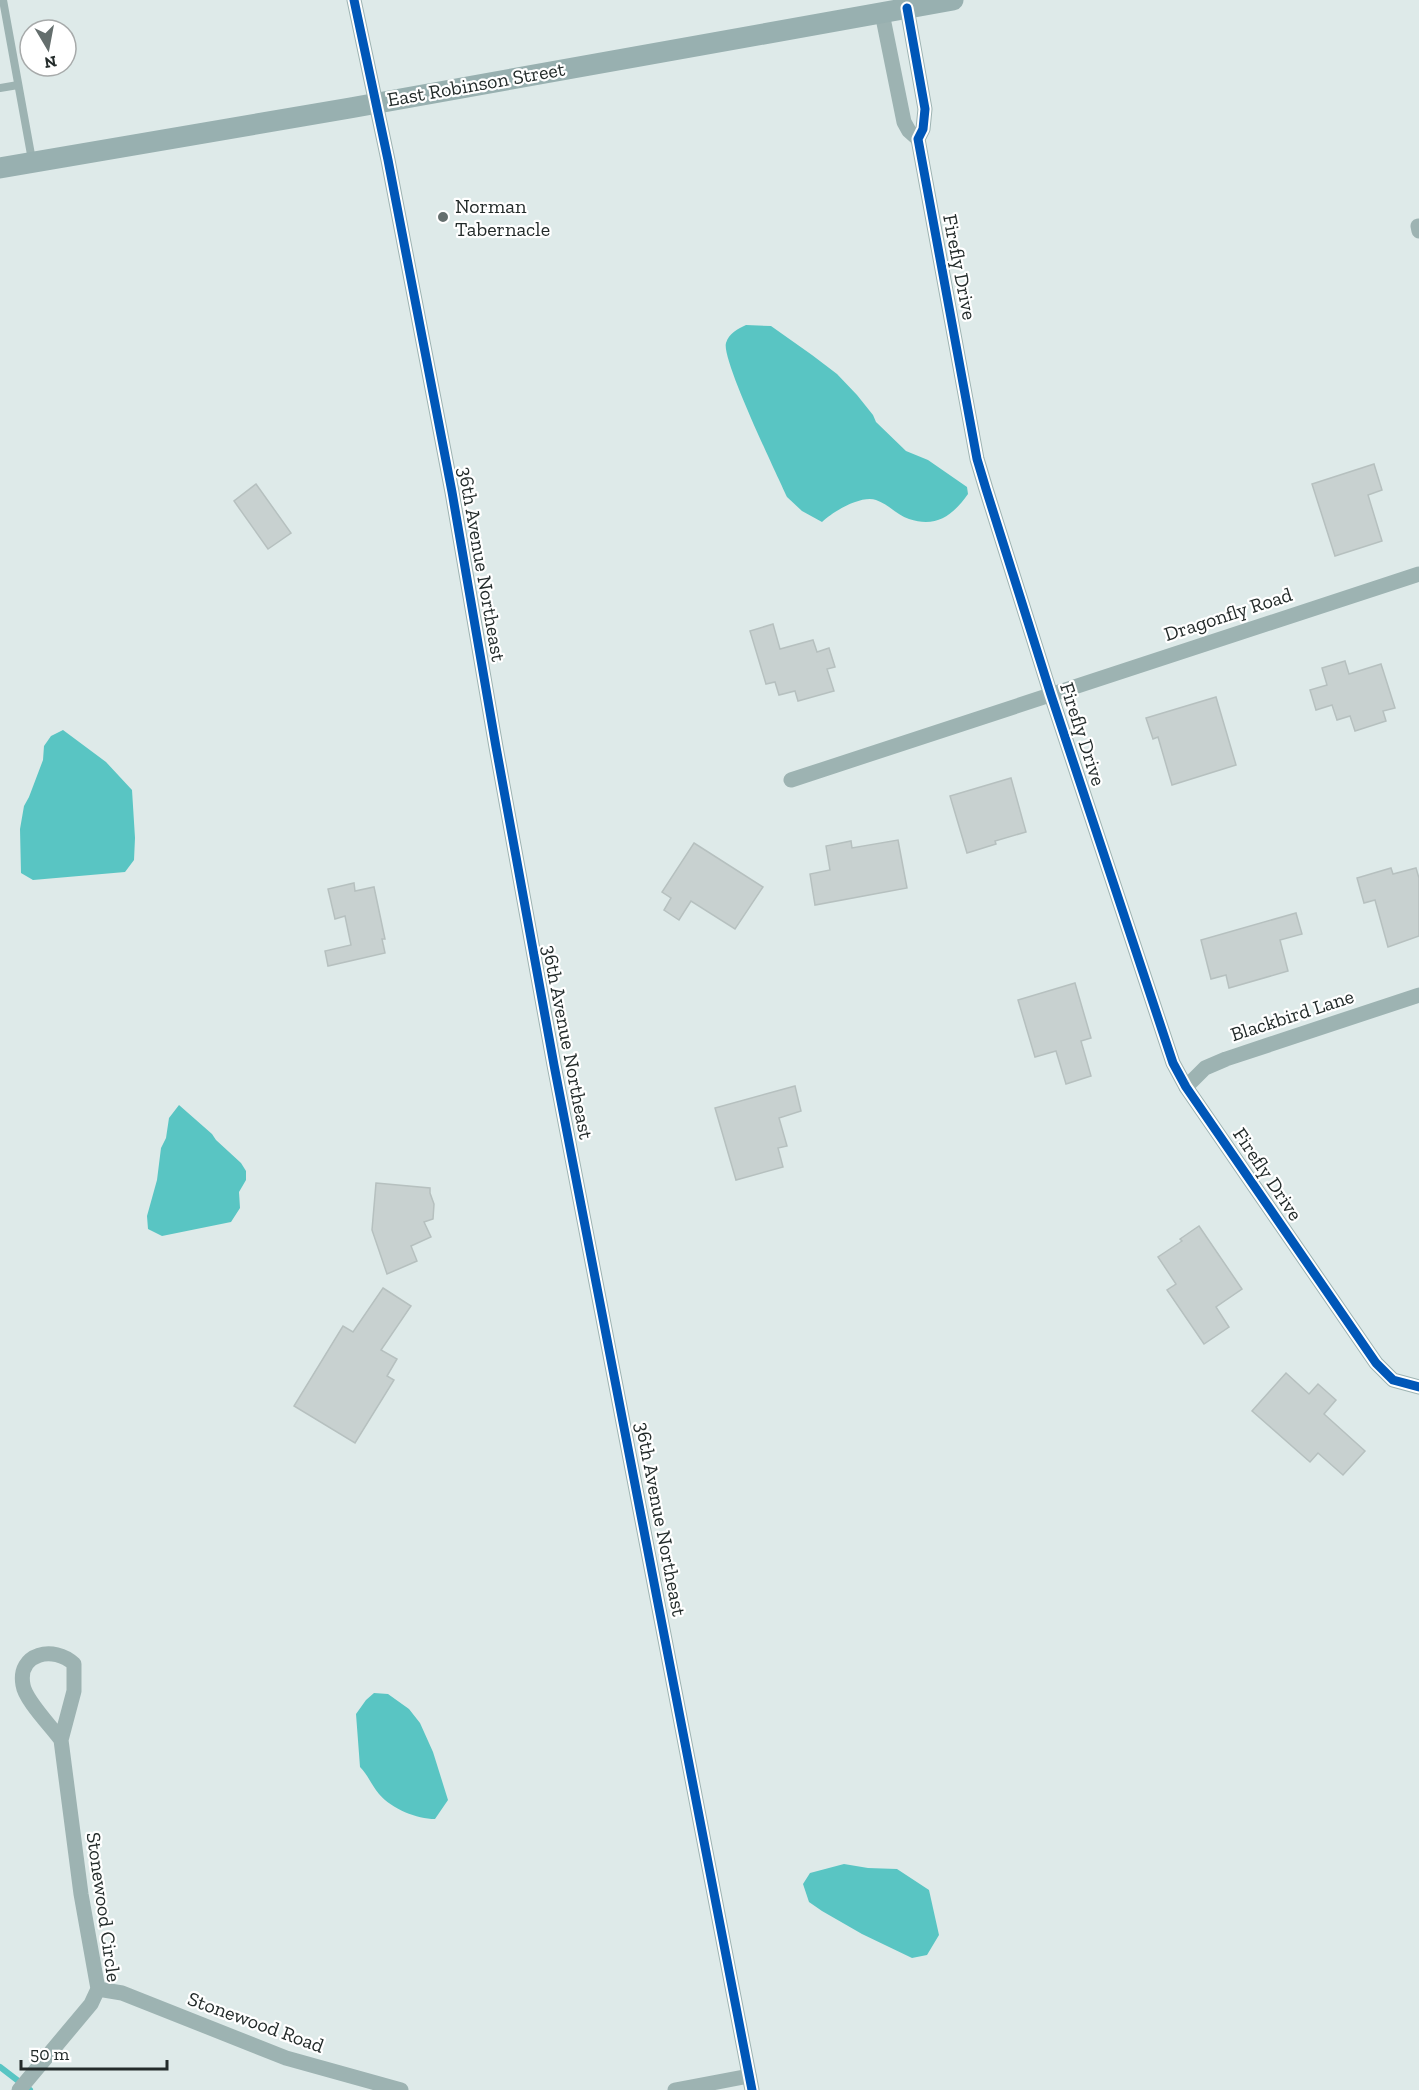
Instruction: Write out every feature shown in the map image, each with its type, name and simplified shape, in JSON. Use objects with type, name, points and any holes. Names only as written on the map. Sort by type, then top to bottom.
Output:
[{"type":"street","name":"36th Avenue Northeast","points":[[354,0],[374,103],[388,160],[450,480],[554,1065],[750,2083]]},
{"type":"street","name":"East Robinson Street","points":[[0,168],[953,0]]},
{"type":"street","name":"Firefly Drive","points":[[907,8],[925,109],[923,129],[918,139],[977,459],[1051,694],[1173,1063],[1186,1087],[1376,1363],[1393,1380],[1419,1387]]},
{"type":"street","name":"Firefly Drive","points":[[882,13],[904,122],[909,131],[918,139]]},
{"type":"street","points":[[1418,226],[1419,231]]},
{"type":"street","name":"Dragonfly Road","points":[[791,780],[1419,574]]},
{"type":"street","name":"Blackbird Lane","points":[[1186,1087],[1204,1068],[1226,1059],[1419,995]]},
{"type":"street","name":"Stonewood Circle","points":[[20,2090],[91,2004],[98,1989],[78,1874],[61,1740],[74,1691],[74,1664],[60,1654],[39,1654],[28,1662],[23,1672],[23,1686],[27,1698],[61,1740]]},
{"type":"street","name":"Stonewood Road","points":[[98,1989],[122,1993],[286,2058],[401,2090]]},
{"type":"street","points":[[675,2090],[750,2083]]},
{"type":"lane","points":[[3,0],[32,162]]},
{"type":"lane","points":[[0,88],[18,85]]},
{"type":"water","points":[[746,325],[771,326],[837,374],[857,395],[876,422],[906,451],[928,460],[967,487],[968,494],[950,514],[928,522],[909,519],[880,502],[870,499],[847,505],[822,522],[802,511],[787,497],[732,371],[726,343],[732,334]]},
{"type":"water","points":[[63,730],[106,762],[132,790],[134,860],[125,872],[33,880],[21,873],[20,829],[24,806],[43,760],[44,746],[51,736]]},
{"type":"water","points":[[179,1105],[241,1163],[246,1171],[246,1180],[239,1192],[240,1208],[231,1222],[162,1236],[148,1229],[147,1216],[157,1180],[161,1148],[166,1138],[169,1118]]},
{"type":"water","points":[[374,1693],[388,1694],[409,1709],[420,1723],[433,1752],[448,1800],[435,1819],[413,1815],[398,1809],[379,1794],[360,1767],[356,1714]]},
{"type":"water","points":[[844,1864],[897,1869],[929,1890],[939,1935],[927,1955],[912,1958],[862,1934],[809,1902],[803,1884],[810,1873]]},
{"type":"building","points":[[1374,464],[1382,490],[1368,495],[1382,541],[1335,556],[1312,484]]},
{"type":"building","points":[[256,484],[291,533],[268,549],[234,501]]},
{"type":"building","points":[[773,624],[780,649],[813,640],[817,652],[829,648],[835,667],[827,669],[834,691],[798,701],[795,691],[779,695],[775,682],[766,684],[750,631]]},
{"type":"building","points":[[1345,661],[1349,674],[1381,664],[1395,708],[1383,711],[1386,721],[1355,731],[1350,716],[1337,720],[1332,705],[1316,710],[1310,690],[1327,685],[1322,668]]},
{"type":"building","points":[[1216,697],[1236,765],[1172,785],[1158,737],[1153,739],[1146,718]]},
{"type":"building","points":[[1011,778],[1026,832],[995,841],[996,844],[967,853],[950,796]]},
{"type":"building","points":[[898,840],[907,888],[815,905],[810,874],[830,870],[826,846],[851,841],[852,848]]},
{"type":"building","points":[[694,843],[763,887],[735,929],[691,901],[679,920],[664,910],[671,898],[662,892]]},
{"type":"building","points":[[1391,868],[1393,874],[1416,868],[1419,878],[1419,936],[1388,947],[1375,900],[1364,903],[1357,878]]},
{"type":"building","points":[[354,883],[355,891],[374,887],[385,939],[382,939],[385,953],[328,966],[325,951],[351,945],[345,916],[335,919],[328,889]]},
{"type":"building","points":[[1296,913],[1302,934],[1280,940],[1288,971],[1229,988],[1226,975],[1211,979],[1201,940]]},
{"type":"building","points":[[1075,983],[1091,1038],[1081,1041],[1091,1076],[1066,1084],[1056,1051],[1035,1057],[1018,1000]]},
{"type":"building","points":[[795,1086],[801,1111],[779,1118],[787,1146],[778,1148],[783,1167],[736,1180],[715,1108]]},
{"type":"building","points":[[376,1183],[430,1188],[434,1204],[433,1219],[424,1222],[431,1237],[411,1246],[417,1261],[387,1274],[372,1230]]},
{"type":"building","points":[[1199,1226],[1242,1289],[1216,1307],[1229,1327],[1204,1344],[1167,1290],[1176,1284],[1158,1257]]},
{"type":"building","points":[[383,1288],[411,1306],[381,1350],[397,1359],[387,1376],[394,1380],[355,1443],[294,1406],[343,1326],[353,1332]]},
{"type":"building","points":[[1286,1373],[1309,1394],[1318,1384],[1336,1400],[1324,1414],[1365,1451],[1343,1475],[1318,1453],[1310,1462],[1252,1411]]},
{"type":"waterway","points":[[0,2067],[30,2090]]},
{"type":"cycle path","points":[[354,0],[388,160],[452,492],[554,1065],[752,2090]]},
{"type":"cycle path","points":[[907,8],[925,109],[923,129],[918,139],[977,459],[1051,695],[1173,1063],[1186,1087],[1376,1363],[1393,1380],[1419,1387]]},
{"type":"place","name":"Norman Tabernacle","points":[[443,217]]}]
